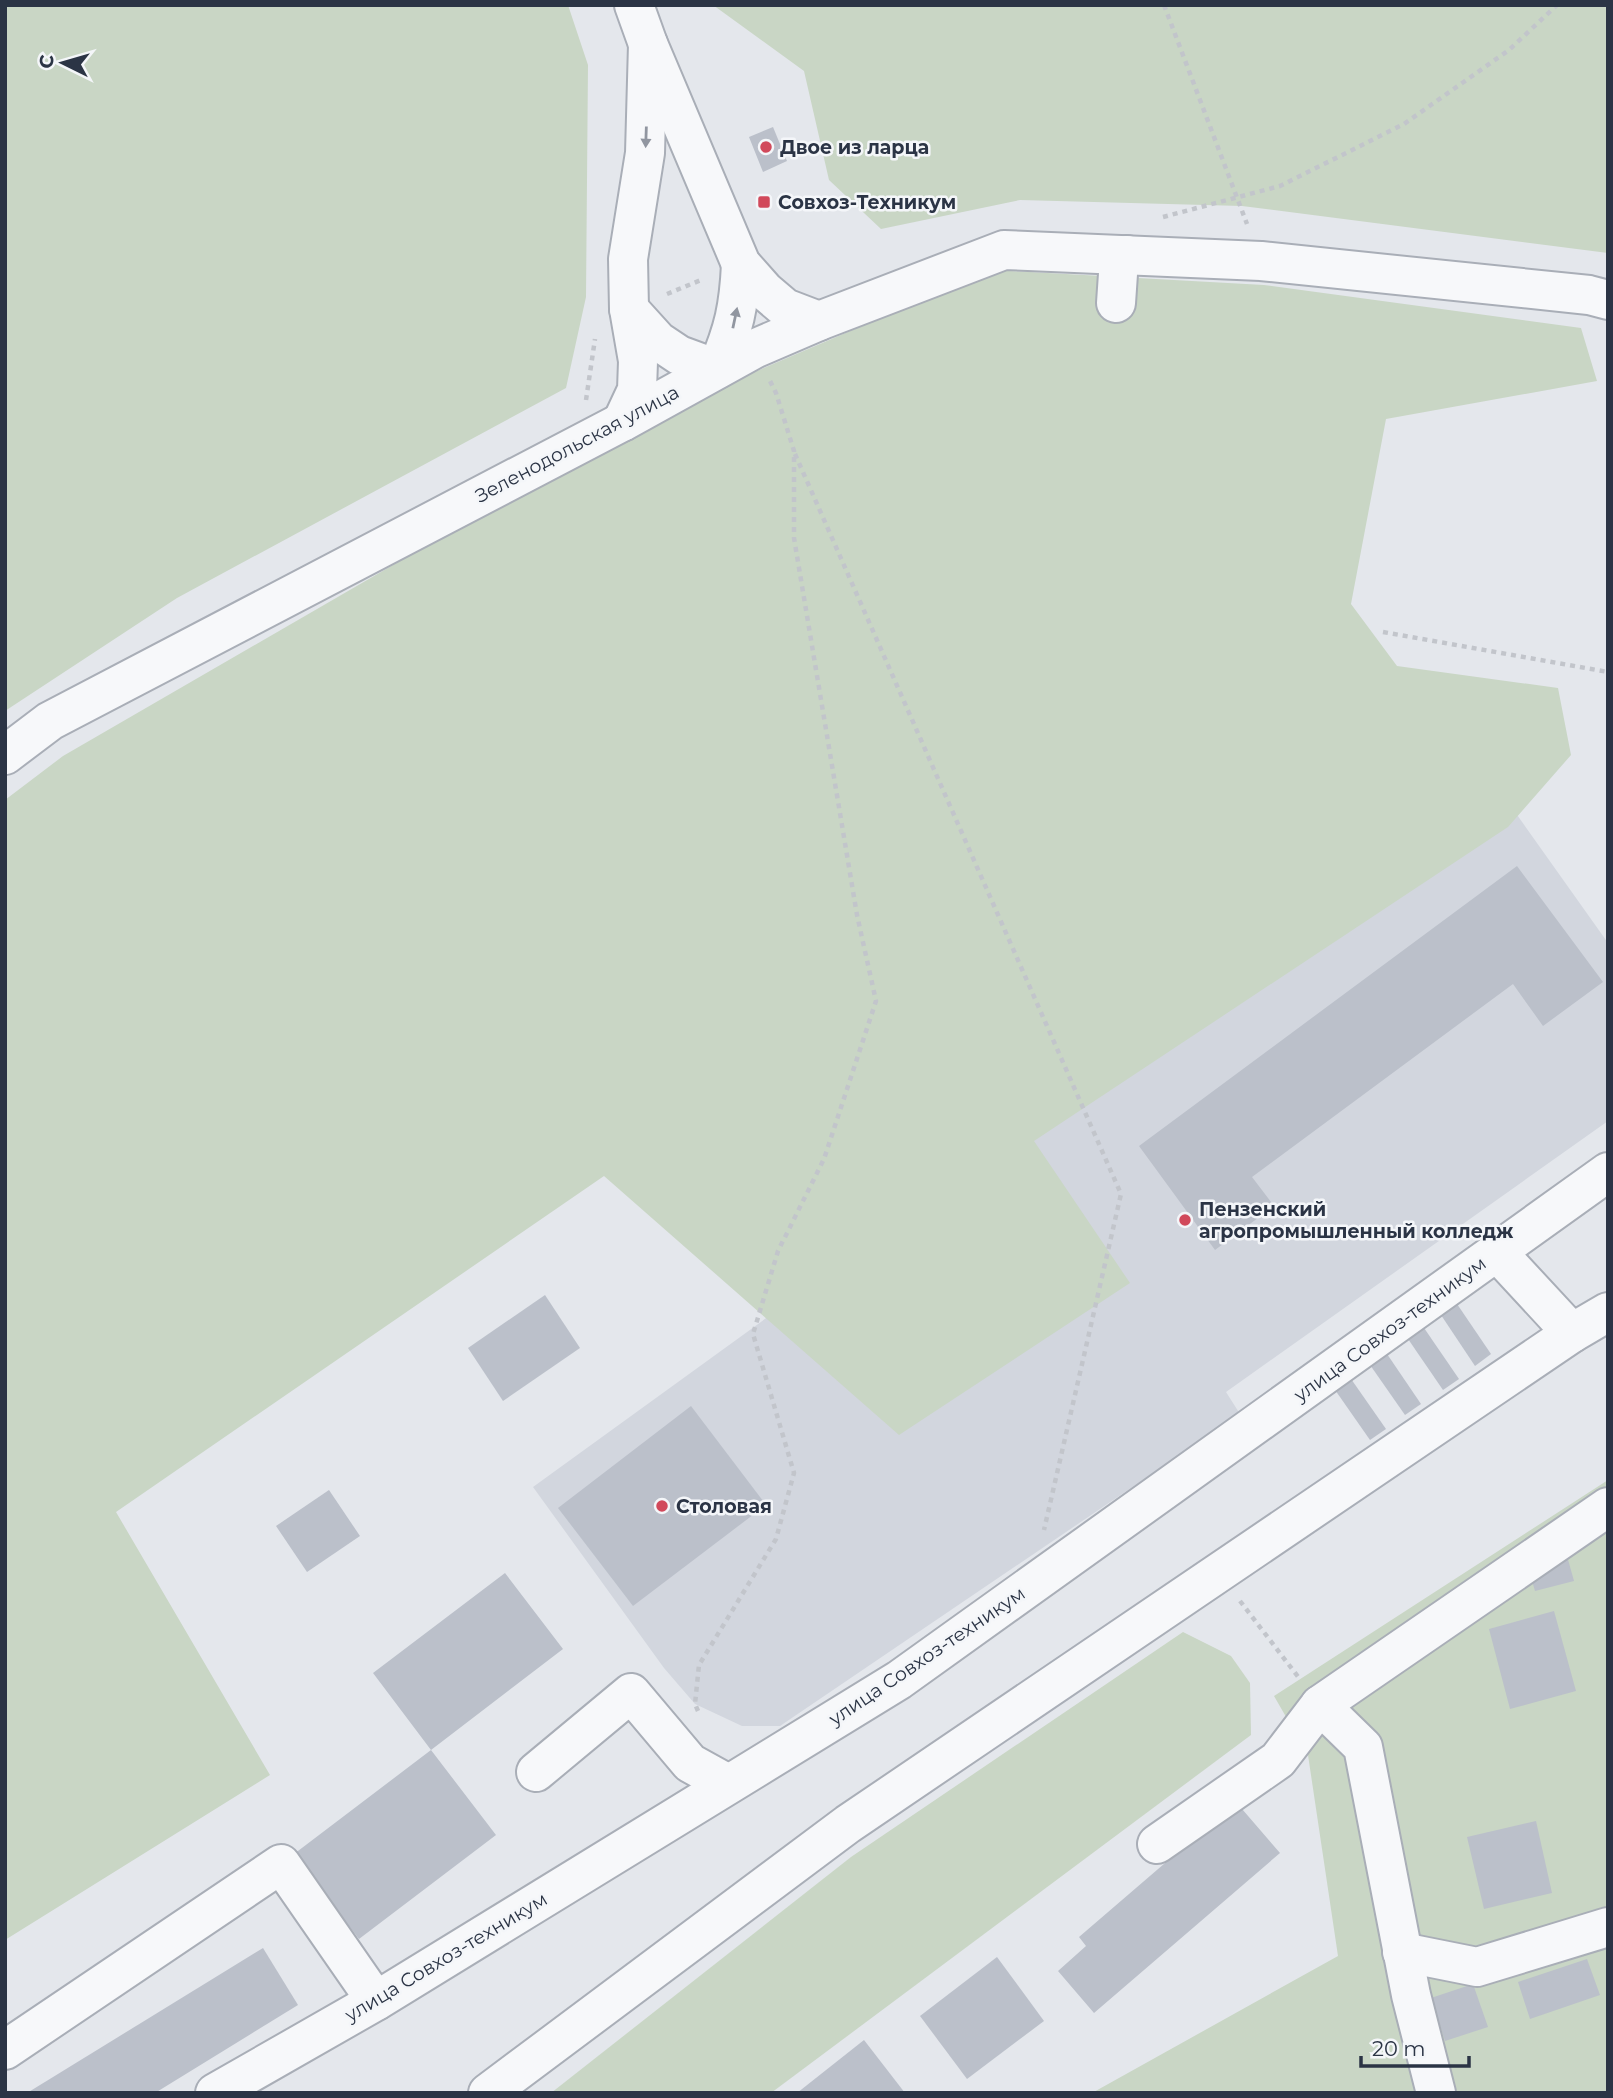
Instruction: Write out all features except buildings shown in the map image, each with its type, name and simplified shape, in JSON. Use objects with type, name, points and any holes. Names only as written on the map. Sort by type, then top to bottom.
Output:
[{"type":"street","points":[[634,5],[648,44],[724,271],[739,300],[732,335],[718,369],[679,355],[658,341],[628,259],[645,153],[648,44]]},
{"type":"street","name":"Зеленодольская улица","points":[[5,755],[50,721],[622,422],[754,349],[819,321],[1004,250],[1261,261],[1589,295],[1608,300]]},
{"type":"street","points":[[1116,303],[1119,259],[1127,255]]},
{"type":"street","points":[[724,271],[765,292],[785,308],[819,321]]},
{"type":"street","points":[[622,422],[637,390],[645,303]]},
{"type":"street","name":"улица Совхоз-техникум","points":[[215,2093],[376,2001],[899,1679],[1608,1172]]},
{"type":"street","points":[[1497,1252],[1572,1333]]},
{"type":"street","points":[[488,2093],[848,1824],[1572,1333],[1608,1312]]},
{"type":"street","points":[[1157,1843],[1278,1760],[1320,1705],[1608,1507]]},
{"type":"street","points":[[536,1772],[631,1693],[690,1763],[728,1784]]},
{"type":"street","points":[[1320,1705],[1363,1747],[1411,1995],[1436,2093]]},
{"type":"street","points":[[5,2050],[281,1864],[376,2001]]},
{"type":"street","points":[[1402,1952],[1477,1967],[1608,1927]]},
{"type":"path","points":[[1164,5],[1261,261]]},
{"type":"path","points":[[1153,220],[1280,186],[1404,124],[1508,50],[1557,5]]},
{"type":"path","points":[[645,303],[724,271]]},
{"type":"path","points":[[754,349],[776,393],[793,451],[1121,1194],[1043,1531]]},
{"type":"path","points":[[700,1715],[695,1704],[699,1665],[776,1539],[794,1473],[753,1334],[778,1251],[824,1159],[876,1001],[857,915],[794,538],[793,451]]},
{"type":"path","points":[[1383,632],[1608,672]]},
{"type":"path","points":[[1218,1573],[1289,1666]]},
{"type":"shaded area","name":"Пензенский агропромышленный колледж","points":[[1498,788],[1608,943],[1608,1121],[1226,1392],[1240,1414],[780,1726],[742,1726],[695,1704],[664,1668],[533,1487]]},
{"type":"green space","points":[[5,5],[568,5],[588,65],[586,297],[566,388],[177,598],[5,711]]},
{"type":"green space","points":[[713,5],[1608,5],[1608,253],[1242,206],[1020,200],[881,229],[829,180],[804,71]]},
{"type":"green space","points":[[993,270],[1264,285],[1581,328],[1597,381],[1386,419],[1351,604],[1397,666],[1558,688],[1571,755],[1508,827],[1034,1141],[1130,1283],[899,1435],[604,1176],[116,1512],[270,1775],[5,1940],[5,800],[63,756],[647,418]]},
{"type":"green space","points":[[1608,1480],[1608,2093],[1092,2093],[1338,1956],[1308,1755],[1274,1696]]},
{"type":"green space","points":[[1183,1632],[1231,1656],[1250,1683],[1251,1735],[771,2093],[551,2093],[851,1857]]},
{"type":"place","name":"Двое из ларца","points":[[766,147]]},
{"type":"place","name":"Совхоз-Техникум","points":[[764,202]]},
{"type":"place","name":"Пензенский агропромышленный колледж","points":[[1185,1220]]},
{"type":"place","name":"Столовая","points":[[662,1506]]}]
